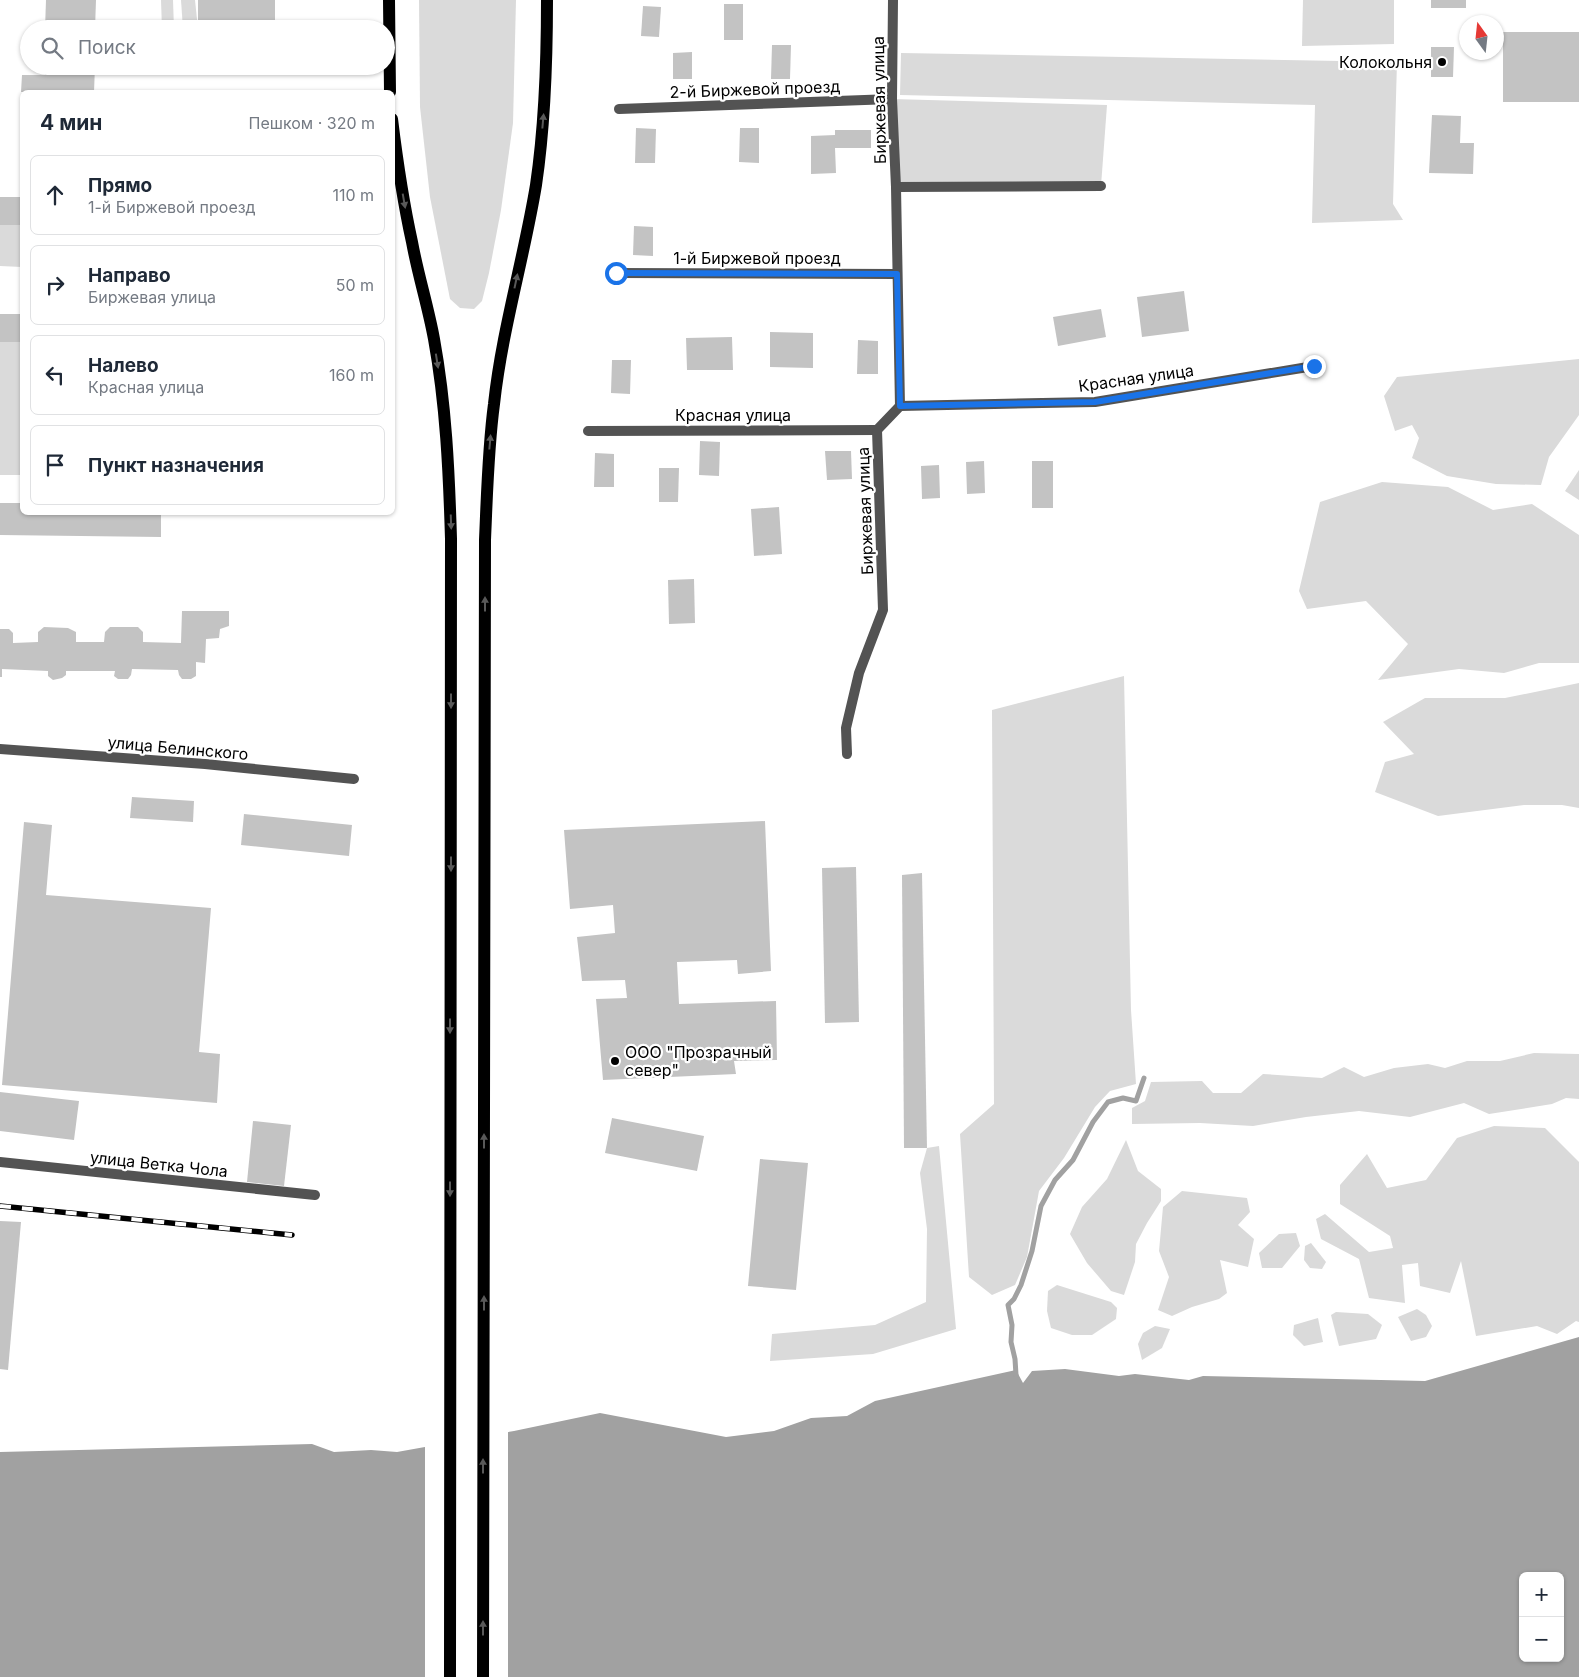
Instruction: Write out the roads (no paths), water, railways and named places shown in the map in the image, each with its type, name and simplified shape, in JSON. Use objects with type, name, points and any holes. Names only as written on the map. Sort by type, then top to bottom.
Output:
[{"type":"main road","points":[[389,0],[389,20]]},
{"type":"main road","points":[[483,1677],[485,540],[488,471],[494,404],[504,337],[535,186],[543,123],[547,58],[547,0]]},
{"type":"main road","points":[[390,75],[390,90]]},
{"type":"main road","points":[[395,141],[412,243],[433,338],[444,406],[449,470],[451,529],[450,1677]]},
{"type":"street","name":"Биржевая улица","points":[[847,754],[846,728],[858,673],[883,610],[877,430],[900,406],[896,187],[892,99],[893,0]]},
{"type":"street","name":"2-й Биржевой проезд","points":[[619,109],[892,99]]},
{"type":"street","points":[[896,187],[1101,186]]},
{"type":"street","name":"1-й Биржевой проезд","points":[[616,273],[897,274]]},
{"type":"street","name":"Красная улица","points":[[900,406],[1095,402],[1314,366]]},
{"type":"street","name":"Красная улица","points":[[588,431],[877,430]]},
{"type":"street","name":"улица Белинского","points":[[0,749],[205,764],[354,780]]},
{"type":"street","name":"улица Ветка Чола","points":[[0,1162],[315,1195]]},
{"type":"waterway","points":[[1016,1375],[1011,1342],[1012,1325],[1008,1305],[1014,1299],[1021,1285],[1032,1251],[1041,1206],[1055,1180],[1073,1160],[1093,1122],[1108,1102],[1123,1098],[1136,1101],[1144,1078]]},
{"type":"railway","points":[[0,1206],[292,1235]]},
{"type":"place","name":"Колокольня","points":[[1442,62]]},
{"type":"place","name":"ООО \"Прозрачный север\"","points":[[615,1061]]}]
